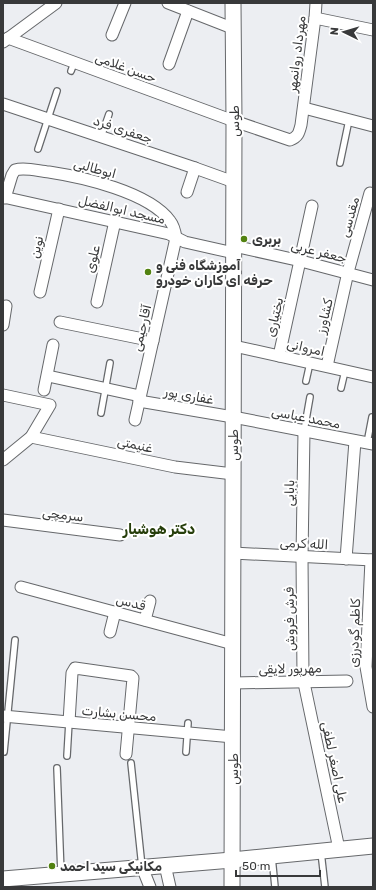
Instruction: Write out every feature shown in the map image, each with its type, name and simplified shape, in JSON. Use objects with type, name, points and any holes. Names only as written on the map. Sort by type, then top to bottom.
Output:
[{"type":"street","points":[[112,35],[125,3]]},
{"type":"street","points":[[168,3],[232,28]]},
{"type":"street","name":"طوس","points":[[232,3],[234,121],[232,887]]},
{"type":"street","name":"مهرداد روانمهر","points":[[234,121],[290,140],[296,138],[299,132],[304,108],[316,18],[316,3]]},
{"type":"street","points":[[6,40],[51,4]]},
{"type":"street","points":[[169,64],[188,11]]},
{"type":"street","points":[[316,18],[373,28]]},
{"type":"street","name":"حسن غلامی","points":[[6,40],[72,67],[234,121]]},
{"type":"street","name":"جعفری فرد","points":[[3,104],[234,182]]},
{"type":"street","points":[[304,108],[373,126]]},
{"type":"street","points":[[187,192],[195,168]]},
{"type":"street","name":"ابوطالبی","points":[[4,198],[15,170],[24,169],[69,175],[119,189],[153,206],[170,220],[174,228],[176,238]]},
{"type":"street","name":"مقدسی","points":[[348,272],[370,193]]},
{"type":"street","name":"مسجد ابوالفضل","points":[[4,198],[169,234],[185,242],[234,250]]},
{"type":"street","name":"بختیاری","points":[[279,356],[312,206]]},
{"type":"street","name":"نوین","points":[[40,292],[59,209]]},
{"type":"street","name":"علوی","points":[[97,302],[115,222]]},
{"type":"street","name":"آقارحیمی","points":[[135,420],[176,238]]},
{"type":"street","name":"جعفر عربی","points":[[234,250],[301,261],[348,272],[373,280]]},
{"type":"street","name":"کشاورز","points":[[327,366],[348,272]]},
{"type":"street","points":[[3,325],[6,306]]},
{"type":"street","points":[[60,322],[153,342]]},
{"type":"street","points":[[44,390],[53,345]]},
{"type":"street","name":"امروانی","points":[[234,346],[373,377]]},
{"type":"street","name":"غفاری پور","points":[[48,376],[106,389],[140,399],[233,417]]},
{"type":"street","points":[[3,395],[50,405],[31,437],[3,460]]},
{"type":"street","name":"محمد عباسی","points":[[233,417],[370,444]]},
{"type":"street","name":"بابایی","points":[[302,557],[304,431]]},
{"type":"street","name":"غنیمتی","points":[[31,437],[175,467],[233,474]]},
{"type":"street","points":[[346,559],[355,441]]},
{"type":"street","name":"سرمچی","points":[[3,520],[120,535]]},
{"type":"street","name":"الله کرمی","points":[[233,554],[372,560]]},
{"type":"street","name":"فرش فروش","points":[[302,557],[304,681]]},
{"type":"street","name":"کاظم گودرزی","points":[[372,560],[366,667],[373,707]]},
{"type":"street","name":"قدس","points":[[21,587],[233,644]]},
{"type":"street","points":[[145,620],[150,601]]},
{"type":"street","points":[[110,632],[115,612]]},
{"type":"street","points":[[69,722],[72,673],[75,668],[131,676],[133,678],[127,728],[128,759]]},
{"type":"street","name":"علی‌ اصغر لطفی","points":[[304,681],[339,849]]},
{"type":"street","name":"مهرپور لایقی","points":[[233,683],[348,681]]},
{"type":"street","name":"محسن بشارت","points":[[5,716],[127,728],[188,728],[233,737]]},
{"type":"street","points":[[3,879],[232,860],[373,846]]},
{"type":"street","points":[[165,865],[170,887]]},
{"type":"street","points":[[142,867],[150,887]]},
{"type":"lane","points":[[38,149],[58,91]]},
{"type":"lane","points":[[101,137],[109,114]]},
{"type":"lane","points":[[340,163],[349,120]]},
{"type":"lane","points":[[101,413],[110,363]]},
{"type":"lane","points":[[306,381],[310,363]]},
{"type":"lane","points":[[341,388],[345,370]]},
{"type":"lane","points":[[304,431],[310,397]]},
{"type":"lane","points":[[370,444],[372,417]]},
{"type":"lane","points":[[4,752],[5,716],[15,640]]},
{"type":"lane","points":[[67,756],[69,722]]},
{"type":"lane","points":[[186,752],[188,728]]},
{"type":"lane","points":[[128,759],[142,867]]},
{"type":"lane","points":[[57,768],[61,874]]},
{"type":"lane","points":[[321,851],[325,887]]},
{"type":"lane","points":[[272,856],[276,887]]},
{"type":"place","name":"بربری","points":[[244,239]]},
{"type":"place","name":"آموزشگاه فنی و حرفه ای کاران خودرو","points":[[148,272]]},
{"type":"place","name":"مکانیکی سید احمد","points":[[52,866]]},
{"type":"district","name":"دکتر هوشیار","points":[[159,529]]}]
